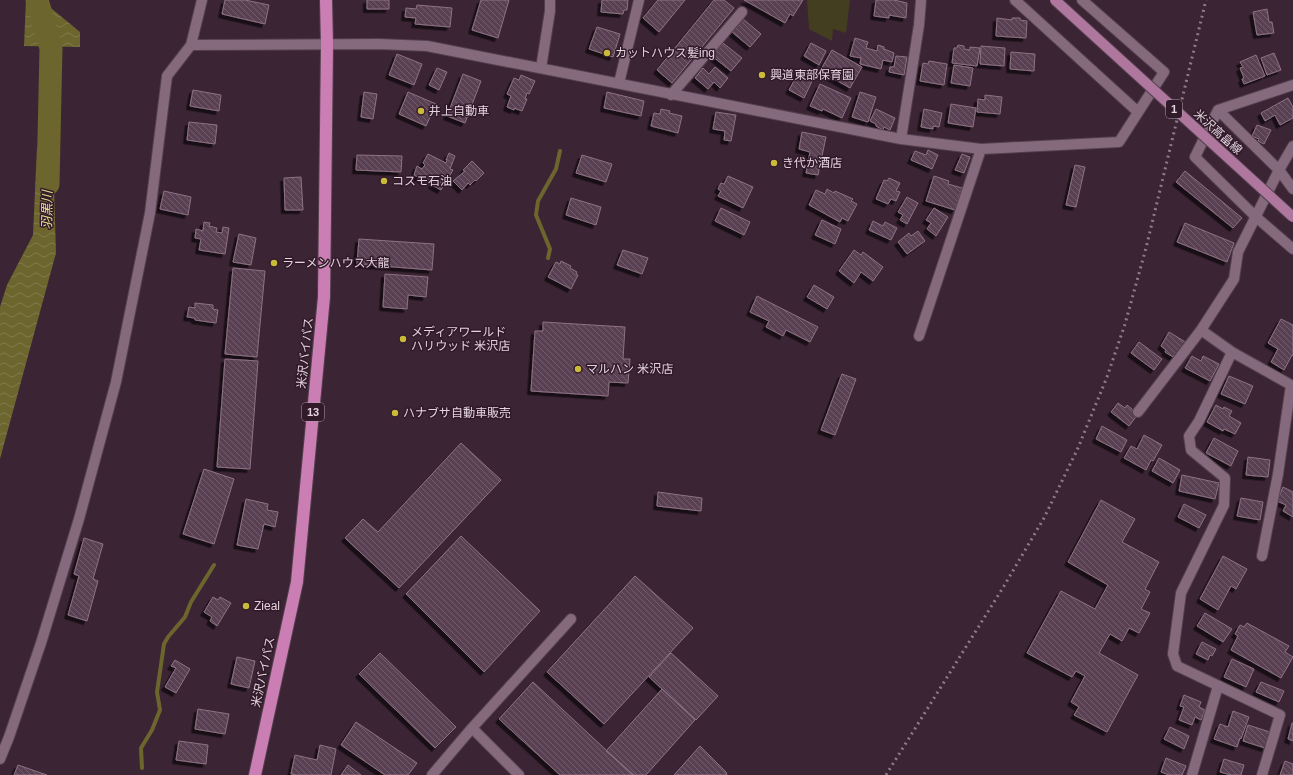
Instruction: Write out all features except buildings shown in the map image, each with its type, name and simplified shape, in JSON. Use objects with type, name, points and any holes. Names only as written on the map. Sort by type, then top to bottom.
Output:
[{"type":"highway","name":"米沢バイパス","points":[[255,775],[297,582],[324,297],[327,45],[326,0]]},
{"type":"main road","name":"米沢高畠線","points":[[1055,0],[1293,218]]},
{"type":"street","points":[[0,759],[41,643],[79,519],[116,382],[150,213],[167,76],[191,45],[202,0]]},
{"type":"street","points":[[541,68],[550,11],[550,0]]},
{"type":"street","points":[[619,83],[639,0]]},
{"type":"street","points":[[901,139],[919,25],[921,0]]},
{"type":"street","points":[[1015,0],[1138,112]]},
{"type":"street","points":[[191,45],[380,44],[427,46],[901,139],[981,148],[1119,142],[1164,72],[1082,0]]},
{"type":"street","points":[[671,94],[742,12]]},
{"type":"street","points":[[1293,85],[1218,110],[1194,157],[1256,217],[1293,249]]},
{"type":"street","points":[[1218,110],[1279,170],[1293,189]]},
{"type":"street","points":[[1138,412],[1201,330],[1234,279],[1238,252],[1279,170],[1293,146]]},
{"type":"street","points":[[919,336],[981,148]]},
{"type":"street","points":[[1201,330],[1232,352],[1292,383],[1278,474],[1262,556]]},
{"type":"street","points":[[1232,352],[1199,421],[1189,436],[1191,450],[1225,478],[1224,505],[1181,593],[1173,654],[1178,666],[1280,715],[1262,775]]},
{"type":"street","points":[[432,775],[472,728],[571,619]]},
{"type":"street","points":[[1192,775],[1218,686]]},
{"type":"street","points":[[472,728],[519,775]]},
{"type":"shaded area","points":[[807,0],[850,0],[846,33],[833,29],[832,41],[809,29]]},
{"type":"water","points":[[26,0],[46,0],[46,4],[80,32],[80,47],[24,46]]},
{"type":"water","points":[[37,147],[53,155],[56,253],[0,459],[0,307],[7,285],[33,235]]},
{"type":"waterway","name":"羽黒川","points":[[37,0],[51,48],[48,184]]},
{"type":"waterway","points":[[548,258],[550,249],[536,215],[538,201],[556,169],[560,151]]},
{"type":"waterway","points":[[142,768],[141,748],[152,730],[160,710],[157,692],[164,644],[185,617],[191,602],[214,565]]},
{"type":"railway","points":[[886,775],[1004,586],[1044,518],[1078,448],[1107,377],[1125,324],[1146,248],[1206,0]]},
{"type":"place","name":"カットハウス髪ing","points":[[607,53]]},
{"type":"place","name":"興道東部保育園","points":[[762,75]]},
{"type":"place","name":"井上自動車","points":[[421,111]]},
{"type":"place","name":"き代か酒店","points":[[774,163]]},
{"type":"place","name":"コスモ石油","points":[[384,181]]},
{"type":"place","name":"ラーメンハウス大龍","points":[[274,263]]},
{"type":"place","name":"メディアワールド ハリウッド 米沢店","points":[[403,339]]},
{"type":"place","name":"マルハン 米沢店","points":[[578,369]]},
{"type":"place","name":"ハナブサ自動車販売","points":[[395,413]]},
{"type":"place","name":"Zieal","points":[[246,606]]}]
